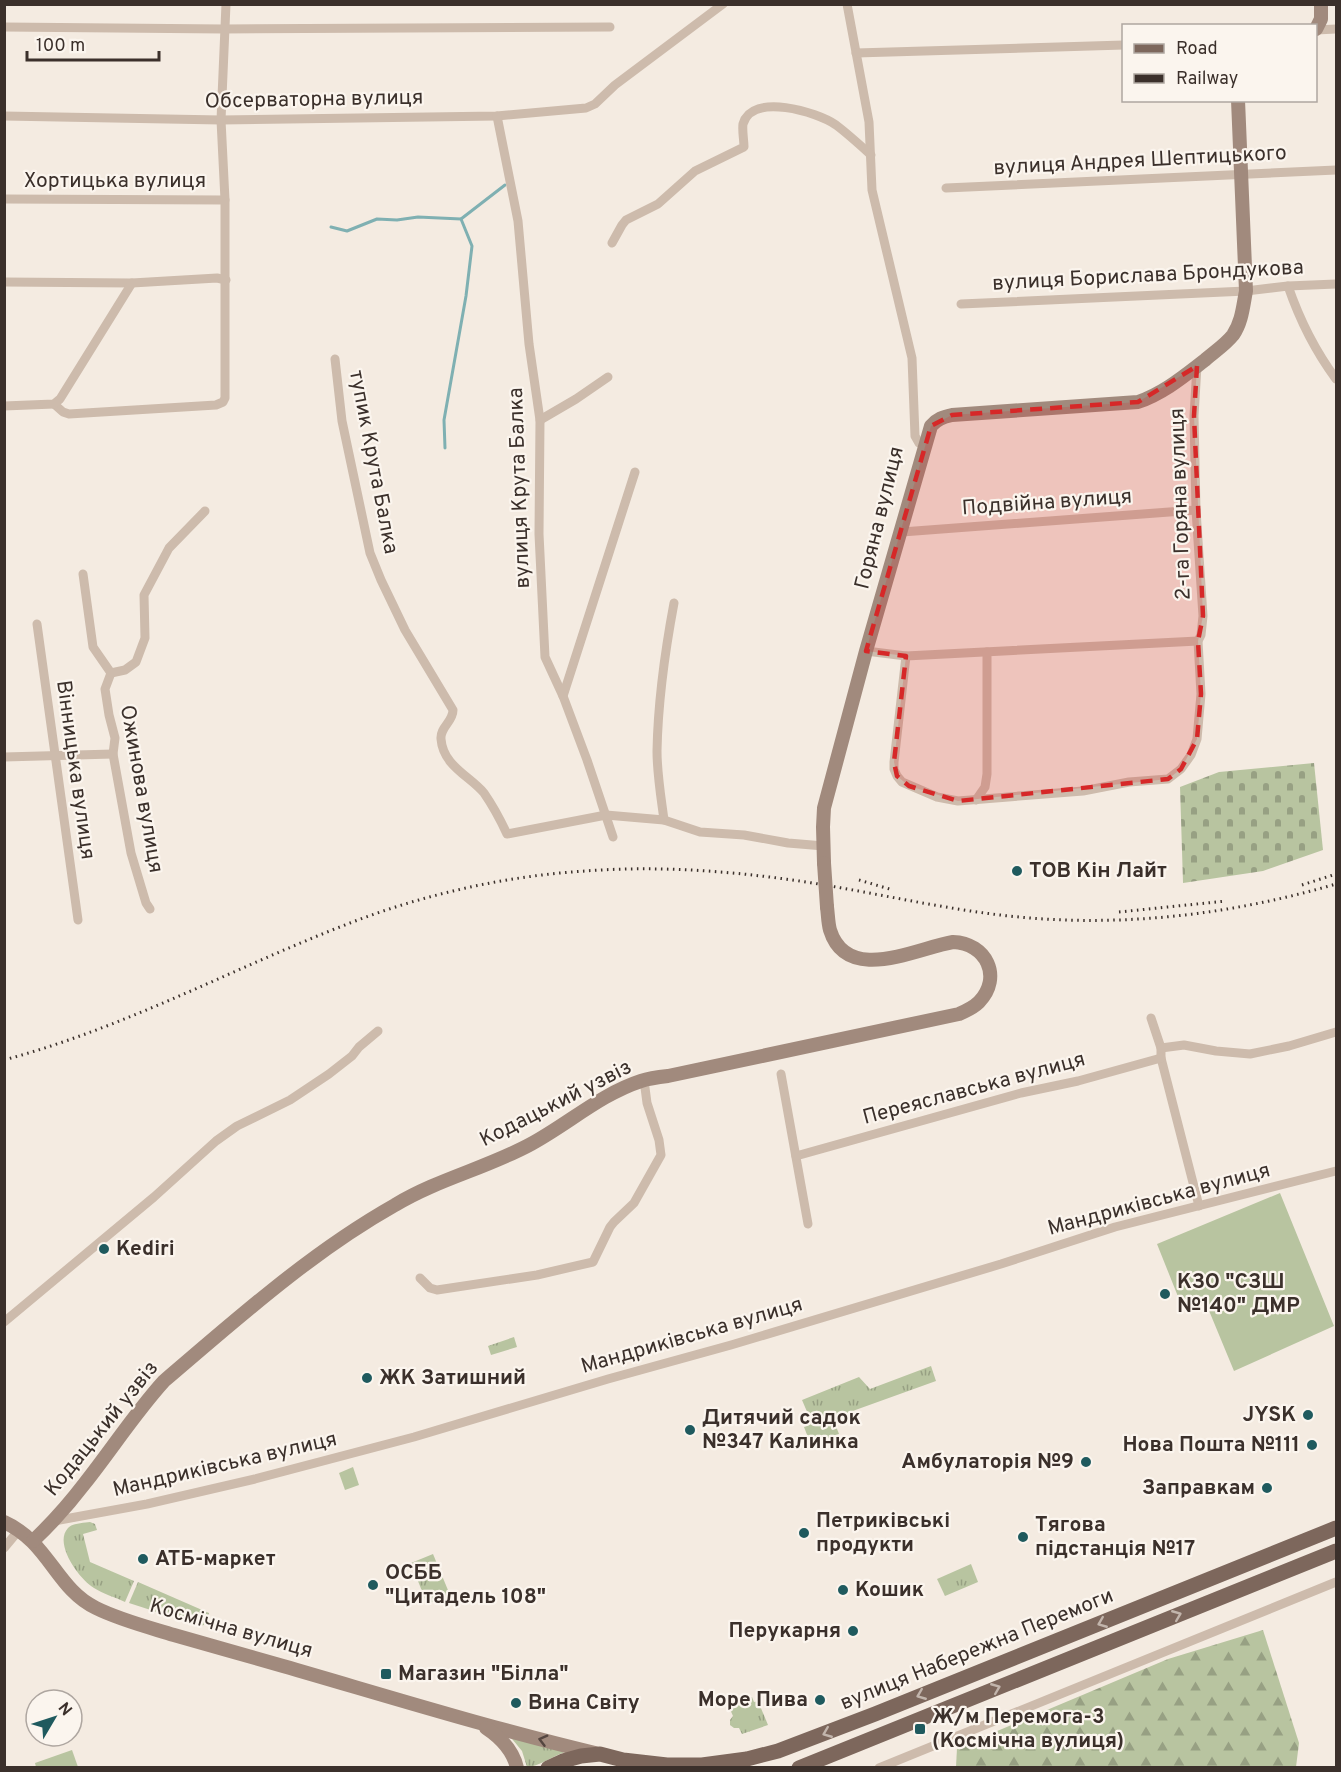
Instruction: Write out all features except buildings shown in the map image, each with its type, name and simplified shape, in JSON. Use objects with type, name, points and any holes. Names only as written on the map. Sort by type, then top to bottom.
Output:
[{"type":"main road","name":"вулиця Набережна Перемоги","points":[[548,1767],[581,1756],[600,1754],[630,1764],[702,1765],[747,1759],[784,1749],[1336,1528]]},
{"type":"main road","name":"вулиця Набережна Перемоги","points":[[799,1767],[1336,1551]]},
{"type":"street","points":[[54,404],[69,414],[223,402],[226,394],[226,280],[221,120],[226,4]]},
{"type":"street","name":"Обсерваторна вулиця","points":[[4,116],[221,120],[497,116],[586,108],[603,98],[615,85],[723,4]]},
{"type":"street","name":"Горяна вулиця","points":[[824,863],[824,808],[924,446],[915,436],[912,358],[872,190],[869,122],[847,4]]},
{"type":"street","points":[[1317,28],[1321,19],[1321,4]]},
{"type":"street","points":[[4,27],[224,29],[610,27]]},
{"type":"street","points":[[1317,30],[1336,29]]},
{"type":"street","points":[[856,53],[1122,45]]},
{"type":"street","points":[[924,446],[931,426],[942,417],[1138,402],[1161,392],[1224,345],[1241,320],[1246,291],[1238,102]]},
{"type":"street","points":[[612,243],[626,220],[658,204],[695,171],[744,147],[743,125],[754,110],[777,106],[823,118],[836,125],[871,155]]},
{"type":"street","name":"вулиця Крута Балка","points":[[497,116],[518,221],[529,344],[540,420],[539,534],[545,657],[563,696],[606,815]]},
{"type":"street","name":"вулиця Андрея Шептицького","points":[[946,188],[1336,170]]},
{"type":"street","name":"Хортицька вулиця","points":[[4,199],[225,200]]},
{"type":"street","points":[[4,282],[132,283],[217,278],[226,280]]},
{"type":"street","points":[[4,406],[54,404],[60,399],[132,283]]},
{"type":"street","name":"вулиця Борислава Брондукова","points":[[961,304],[1246,291],[1336,284]]},
{"type":"street","points":[[1288,286],[1294,304],[1336,379]]},
{"type":"street","name":"тупик Крута Балка","points":[[334,359],[342,420],[370,553],[405,630],[453,710],[453,716],[441,734],[447,756],[455,767],[482,791],[497,813],[507,834],[606,815]]},
{"type":"street","name":"2-га Горяна вулиця","points":[[906,656],[894,769],[902,782],[909,786],[938,797],[958,801],[976,800],[1083,791],[1129,782],[1168,779],[1181,769],[1191,755],[1197,739],[1201,693],[1198,641],[1203,616],[1196,510],[1194,416],[1197,366]]},
{"type":"street","points":[[540,420],[608,378]]},
{"type":"street","points":[[563,696],[635,472]]},
{"type":"street","name":"Подвійна вулиця","points":[[902,532],[1196,510]]},
{"type":"street","points":[[84,574],[93,646],[111,674],[125,670],[136,662],[145,638],[144,595],[169,548],[205,511]]},
{"type":"street","points":[[664,820],[657,751],[664,655],[674,603]]},
{"type":"street","name":"Вінницька вулиця","points":[[37,624],[78,920]]},
{"type":"street","points":[[866,651],[906,656],[1198,641]]},
{"type":"street","points":[[976,800],[985,787],[987,774],[987,652]]},
{"type":"street","name":"Ожинова вулиця","points":[[111,674],[105,689],[115,738],[113,754],[131,853],[146,903],[150,909]]},
{"type":"street","points":[[4,757],[113,754]]},
{"type":"street","points":[[612,837],[606,815],[664,820],[700,832],[744,835],[788,843],[824,846]]},
{"type":"street","name":"Кодацький узвіз","points":[[33,1541],[54,1521],[84,1485],[164,1381],[287,1277],[395,1204],[435,1184],[514,1153],[612,1094],[644,1080],[959,1014],[979,1002],[989,983],[990,972],[982,953],[963,942],[953,942],[890,959],[864,959],[846,952],[830,930],[824,863]]},
{"type":"street","points":[[1151,1018],[1198,1206]]},
{"type":"street","points":[[4,1322],[154,1197],[216,1141],[237,1126],[290,1100],[329,1074],[378,1031]]},
{"type":"street","name":"Переяславська вулиця","points":[[796,1156],[1022,1094],[1078,1081],[1184,1045],[1250,1054],[1336,1032]]},
{"type":"street","points":[[781,1074],[808,1224]]},
{"type":"street","points":[[420,1278],[430,1288],[436,1290],[537,1275],[593,1262],[610,1227],[634,1203],[661,1155],[647,1102],[644,1080]]},
{"type":"street","name":"Мандриківська вулиця","points":[[54,1521],[147,1504],[231,1485],[414,1437],[731,1345],[1001,1264],[1115,1227],[1336,1171]]},
{"type":"street","name":"Космічна вулиця","points":[[4,1522],[33,1541],[74,1593],[83,1602],[97,1609],[201,1643],[600,1754]]},
{"type":"street","points":[[4,1548],[19,1530]]},
{"type":"street","points":[[879,1767],[1336,1582]]},
{"type":"street","name":"Космічна вулиця","points":[[477,1721],[507,1745],[517,1767]]},
{"type":"highlighted area","points":[[1197,366],[1194,416],[1203,616],[1198,641],[1201,694],[1197,739],[1181,769],[1168,779],[958,801],[909,786],[897,776],[894,762],[906,656],[866,651],[931,426],[952,415],[1138,402]]},
{"type":"green space","points":[[1314,763],[1323,850],[1263,871],[1183,883],[1180,787],[1219,772]]},
{"type":"green space","points":[[1280,1193],[1334,1326],[1234,1371],[1205,1301],[1183,1309],[1157,1244]]},
{"type":"green space","points":[[514,1337],[517,1347],[491,1355],[488,1346]]},
{"type":"green space","points":[[931,1366],[936,1381],[836,1417],[833,1412],[811,1421],[802,1400],[859,1377],[870,1389]]},
{"type":"green space","points":[[832,1416],[839,1434],[811,1445],[804,1427]]},
{"type":"green space","points":[[353,1467],[359,1485],[345,1490],[339,1473]]},
{"type":"green space","points":[[90,1522],[95,1524],[97,1530],[83,1534],[90,1562],[134,1581],[125,1602],[88,1584],[76,1570],[66,1552],[64,1535],[68,1528],[75,1524]]},
{"type":"green space","points":[[433,1554],[450,1595],[427,1604],[411,1563]]},
{"type":"green space","points":[[971,1564],[978,1582],[945,1596],[937,1579]]},
{"type":"green space","points":[[138,1582],[209,1613],[204,1625],[200,1626],[129,1603]]},
{"type":"green space","points":[[1263,1630],[1299,1743],[1296,1767],[956,1767],[957,1748],[1168,1659]]},
{"type":"green space","points":[[752,1697],[754,1702],[758,1701],[768,1725],[742,1734],[739,1728],[730,1725],[733,1716],[729,1707]]},
{"type":"green space","points":[[508,1734],[565,1752],[527,1767],[522,1751]]},
{"type":"green space","points":[[72,1750],[78,1767],[36,1767],[35,1763]]},
{"type":"waterway","points":[[461,219],[505,185]]},
{"type":"waterway","points":[[331,227],[347,231],[377,219],[397,220],[418,217],[461,219],[472,246],[466,296],[444,420],[445,448]]},
{"type":"railway","points":[[4,1060],[94,1031],[307,940],[407,903],[466,888],[555,873],[660,869],[710,871],[813,883],[981,913],[1092,920],[1133,919],[1215,911],[1256,904],[1336,884]]},
{"type":"railway","points":[[1302,885],[1336,874]]},
{"type":"railway","points":[[859,880],[893,890]]},
{"type":"railway","points":[[1119,912],[1226,901]]},
{"type":"place","name":"ТОВ Кін Лайт","points":[[1017,871]]},
{"type":"place","name":"Kediri","points":[[104,1249]]},
{"type":"place","name":"КЗО \"СЗШ №140\" ДМР","points":[[1165,1294]]},
{"type":"place","name":"ЖК Затишний","points":[[367,1378]]},
{"type":"place","name":"JYSK","points":[[1308,1415]]},
{"type":"place","name":"Дитячий садок №347 Калинка","points":[[690,1430]]},
{"type":"place","name":"Нова Пошта №111","points":[[1312,1445]]},
{"type":"place","name":"Амбулаторія №9","points":[[1086,1462]]},
{"type":"place","name":"Заправкам","points":[[1267,1488]]},
{"type":"place","name":"Петриківські продукти","points":[[804,1533]]},
{"type":"place","name":"Тягова пiдстанцiя №17","points":[[1023,1537]]},
{"type":"place","name":"АТБ-маркет","points":[[143,1559]]},
{"type":"place","name":"ОСББ \"Цитадель 108\"","points":[[373,1585]]},
{"type":"place","name":"Кошик","points":[[843,1590]]},
{"type":"place","name":"Перукарня","points":[[853,1631]]},
{"type":"place","name":"Магазин \"Білла\"","points":[[386,1674]]},
{"type":"place","name":"Море Пива","points":[[820,1700]]},
{"type":"place","name":"Вина Світу","points":[[516,1703]]},
{"type":"place","name":"Ж/м Перемога-3 (Космічна вулиця)","points":[[920,1729]]}]
